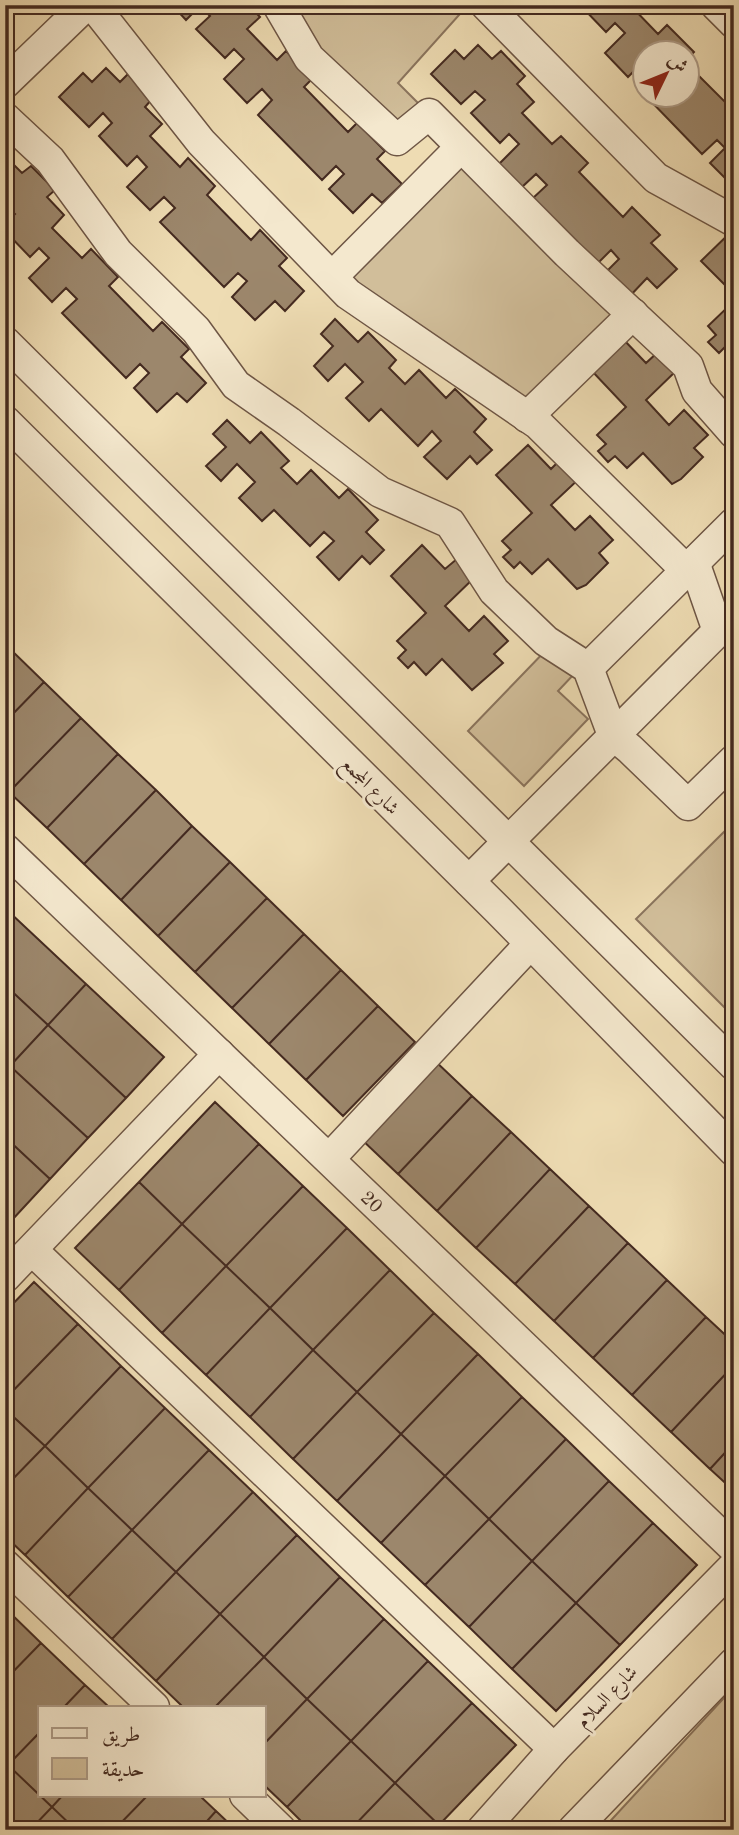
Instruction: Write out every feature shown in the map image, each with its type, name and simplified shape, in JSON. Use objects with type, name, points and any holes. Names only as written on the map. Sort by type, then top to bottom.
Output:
[{"type":"street","points":[[5,83],[86,5]]},
{"type":"street","points":[[93,5],[201,142],[348,293],[538,424],[690,566],[726,623],[612,735],[510,843],[469,881]]},
{"type":"street","points":[[278,5],[309,58],[397,140],[429,114],[567,253],[688,366],[696,391],[734,433]]},
{"type":"street","points":[[486,5],[656,178],[734,221]]},
{"type":"street","points":[[716,5],[734,23]]},
{"type":"street","points":[[5,118],[50,160],[118,253],[196,330],[236,385],[380,492],[450,523],[494,592],[546,641],[588,668],[612,735],[688,806],[734,760]]},
{"type":"street","points":[[332,277],[461,147]]},
{"type":"street","points":[[527,417],[633,314]]},
{"type":"street","points":[[5,342],[734,1065]]},
{"type":"street","name":"شارع المجمع","points":[[5,421],[469,881],[734,1152]]},
{"type":"street","points":[[588,668],[734,523]]},
{"type":"street","name":"20","points":[[7,854],[734,1548]]},
{"type":"street","points":[[328,1159],[530,943]]},
{"type":"street","points":[[5,1278],[219,1054]]},
{"type":"street","points":[[32,1250],[554,1749]]},
{"type":"street","points":[[5,1565],[153,1706]]},
{"type":"street","name":"شارع السلام","points":[[482,1830],[554,1749],[734,1566]]},
{"type":"street","points":[[573,1830],[734,1663]]},
{"type":"street","points":[[247,1797],[281,1830]]},
{"type":"green space","points":[[278,5],[468,5],[398,83],[429,114],[397,140]]},
{"type":"green space","points":[[461,147],[633,314],[527,417],[332,277]]},
{"type":"green space","points":[[550,646],[576,672],[558,691],[588,719],[524,786],[468,731]]},
{"type":"green space","points":[[734,822],[734,1017],[636,919]]},
{"type":"green space","points":[[734,1687],[734,1830],[602,1830]]},
{"type":"building","points":[[172,5],[249,5],[260,17],[247,29],[277,60],[286,51],[313,78],[304,87],[348,132],[357,123],[385,151],[377,159],[402,184],[382,203],[372,194],[353,213],[329,189],[344,174],[336,166],[322,180],[258,115],[272,100],[262,89],[247,103],[224,79],[244,59],[234,49],[225,58],[196,29],[210,16],[200,6],[186,20]]},
{"type":"building","points":[[580,5],[630,5],[658,34],[667,25],[680,38],[630,38],[628,77],[605,53],[625,33],[615,23],[606,32]]},
{"type":"building","points":[[478,45],[492,59],[501,51],[525,76],[517,84],[534,102],[522,113],[552,144],[561,136],[588,163],[579,172],[623,217],[632,207],[660,235],[651,243],[677,269],[657,288],[647,278],[628,298],[604,274],[619,259],[611,250],[596,265],[532,199],[547,185],[536,174],[522,187],[499,164],[519,144],[509,134],[500,143],[471,113],[485,100],[475,91],[461,104],[431,74],[455,50],[464,59]]},
{"type":"building","points":[[106,68],[120,82],[128,74],[152,99],[145,107],[162,124],[150,136],[180,167],[188,158],[215,186],[207,195],[251,240],[260,230],[287,258],[279,266],[304,291],[285,311],[275,301],[255,320],[232,297],[247,281],[238,273],[224,287],[160,222],[175,208],[164,197],[150,210],[127,187],[147,167],[137,156],[127,166],[99,136],[112,123],[103,113],[89,127],[59,97],[83,73],[92,82]]},
{"type":"building","points":[[700,77],[729,106],[734,102],[734,187],[710,163],[725,148],[717,140],[702,154],[657,108],[700,108]]},
{"type":"building","points":[[8,159],[22,173],[31,166],[55,190],[47,197],[64,215],[52,228],[82,258],[91,249],[118,277],[109,286],[153,331],[162,322],[189,349],[181,357],[206,383],[187,402],[177,393],[157,412],[134,388],[149,373],[140,364],[126,378],[62,313],[77,299],[66,288],[52,302],[29,278],[49,258],[39,248],[30,257],[5,231],[5,224],[15,214],[5,205],[5,162]]},
{"type":"building","points":[[734,231],[734,294],[701,261]]},
{"type":"building","points":[[734,301],[734,356],[725,347],[719,353],[708,342],[716,335],[708,326]]},
{"type":"building","points":[[335,319],[358,342],[368,332],[396,360],[389,368],[405,384],[419,370],[446,398],[455,389],[486,419],[474,432],[492,450],[477,464],[470,456],[447,479],[424,457],[441,441],[432,431],[418,446],[381,409],[369,421],[346,398],[363,382],[345,364],[328,381],[314,366],[333,346],[321,334]]},
{"type":"building","points":[[623,339],[646,363],[658,352],[676,371],[646,400],[669,425],[684,410],[708,435],[694,448],[703,457],[681,479],[672,484],[643,453],[627,468],[615,456],[608,462],[598,451],[606,444],[597,435],[626,407],[591,370]]},
{"type":"building","points":[[227,420],[250,443],[261,432],[289,461],[281,468],[297,484],[311,470],[339,498],[348,489],[378,520],[366,532],[384,550],[370,564],[362,556],[339,580],[317,557],[334,541],[324,532],[310,546],[274,510],[262,521],[239,498],[255,482],[237,464],[221,481],[206,466],[226,447],[213,434]]},
{"type":"building","points":[[528,445],[551,469],[563,457],[582,476],[551,505],[575,530],[590,516],[613,540],[599,553],[608,563],[586,585],[577,589],[548,559],[532,574],[520,562],[514,568],[503,557],[511,550],[502,541],[532,513],[496,475]]},
{"type":"building","points":[[422,545],[445,569],[458,558],[476,576],[445,606],[469,631],[484,616],[508,641],[494,654],[503,663],[472,690],[442,659],[426,675],[414,662],[408,668],[398,658],[406,650],[397,641],[426,613],[391,576]]},
{"type":"building","points":[[7,646],[44,682],[5,722],[5,648]]},
{"type":"building","points":[[44,682],[81,718],[9,792],[5,788],[5,722]]},
{"type":"building","points":[[81,718],[118,754],[47,828],[9,792]]},
{"type":"building","points":[[118,754],[156,790],[84,864],[47,828]]},
{"type":"building","points":[[156,790],[192,826],[121,900],[84,864]]},
{"type":"building","points":[[192,826],[230,862],[158,936],[121,900]]},
{"type":"building","points":[[230,862],[267,898],[195,972],[158,936]]},
{"type":"building","points":[[267,898],[304,934],[232,1008],[195,972]]},
{"type":"building","points":[[7,910],[86,984],[48,1025],[5,985]]},
{"type":"building","points":[[304,934],[341,970],[269,1044],[232,1008]]},
{"type":"building","points":[[341,970],[378,1006],[306,1080],[269,1044]]},
{"type":"building","points":[[86,984],[164,1057],[126,1098],[48,1025]]},
{"type":"building","points":[[5,985],[48,1025],[10,1066],[5,1061]]},
{"type":"building","points":[[378,1006],[415,1042],[343,1116],[306,1080]]},
{"type":"building","points":[[48,1025],[126,1098],[88,1138],[10,1066]]},
{"type":"building","points":[[433,1059],[472,1096],[398,1174],[359,1137]]},
{"type":"building","points":[[10,1066],[88,1138],[50,1179],[5,1137],[5,1071]]},
{"type":"building","points":[[472,1096],[511,1132],[437,1211],[398,1174]]},
{"type":"building","points":[[215,1102],[259,1144],[182,1224],[139,1182]]},
{"type":"building","points":[[511,1132],[550,1169],[476,1248],[437,1211]]},
{"type":"building","points":[[5,1137],[50,1179],[12,1220],[5,1213]]},
{"type":"building","points":[[259,1144],[303,1186],[226,1266],[182,1224]]},
{"type":"building","points":[[550,1169],[589,1206],[515,1284],[476,1248]]},
{"type":"building","points":[[139,1182],[182,1224],[119,1290],[75,1248]]},
{"type":"building","points":[[303,1186],[347,1228],[270,1308],[226,1266]]},
{"type":"building","points":[[589,1206],[628,1243],[554,1321],[515,1284]]},
{"type":"building","points":[[182,1224],[226,1266],[162,1333],[119,1290]]},
{"type":"building","points":[[347,1228],[390,1270],[313,1350],[270,1308]]},
{"type":"building","points":[[628,1243],[667,1280],[593,1358],[554,1321]]},
{"type":"building","points":[[226,1266],[270,1308],[206,1375],[162,1333]]},
{"type":"building","points":[[390,1270],[434,1313],[357,1392],[313,1350]]},
{"type":"building","points":[[667,1280],[706,1317],[632,1395],[593,1358]]},
{"type":"building","points":[[34,1282],[78,1324],[5,1399],[5,1312]]},
{"type":"building","points":[[270,1308],[313,1350],[250,1417],[206,1375]]},
{"type":"building","points":[[434,1313],[478,1354],[401,1434],[357,1392]]},
{"type":"building","points":[[706,1317],[734,1343],[734,1365],[671,1432],[632,1395]]},
{"type":"building","points":[[78,1324],[121,1366],[45,1446],[5,1409],[5,1399]]},
{"type":"building","points":[[313,1350],[357,1392],[293,1459],[250,1417]]},
{"type":"building","points":[[478,1354],[522,1397],[445,1476],[401,1434]]},
{"type":"building","points":[[734,1365],[734,1443],[710,1469],[671,1432]]},
{"type":"building","points":[[121,1366],[165,1408],[88,1488],[45,1446]]},
{"type":"building","points":[[357,1392],[401,1434],[337,1501],[293,1459]]},
{"type":"building","points":[[522,1397],[566,1439],[489,1519],[445,1476]]},
{"type":"building","points":[[165,1408],[209,1450],[132,1530],[88,1488]]},
{"type":"building","points":[[5,1409],[45,1446],[5,1487]]},
{"type":"building","points":[[401,1434],[445,1476],[381,1543],[337,1501]]},
{"type":"building","points":[[566,1439],[609,1481],[532,1561],[489,1519]]},
{"type":"building","points":[[734,1443],[734,1491],[710,1469]]},
{"type":"building","points":[[45,1446],[88,1488],[25,1555],[5,1536],[5,1487]]},
{"type":"building","points":[[209,1450],[253,1492],[176,1572],[132,1530]]},
{"type":"building","points":[[445,1476],[489,1519],[425,1585],[381,1543]]},
{"type":"building","points":[[609,1481],[653,1523],[576,1603],[532,1561]]},
{"type":"building","points":[[88,1488],[132,1530],[68,1597],[25,1555]]},
{"type":"building","points":[[253,1492],[297,1535],[220,1614],[176,1572]]},
{"type":"building","points":[[489,1519],[532,1561],[469,1627],[425,1585]]},
{"type":"building","points":[[653,1523],[697,1565],[620,1645],[576,1603]]},
{"type":"building","points":[[132,1530],[176,1572],[112,1639],[68,1597]]},
{"type":"building","points":[[297,1535],[340,1577],[264,1657],[220,1614]]},
{"type":"building","points":[[532,1561],[576,1603],[512,1669],[469,1627]]},
{"type":"building","points":[[176,1572],[220,1614],[156,1681],[112,1639]]},
{"type":"building","points":[[340,1577],[384,1619],[307,1699],[264,1657]]},
{"type":"building","points":[[576,1603],[620,1645],[556,1711],[512,1669]]},
{"type":"building","points":[[5,1608],[41,1643],[5,1680]]},
{"type":"building","points":[[220,1614],[264,1657],[216,1706],[182,1706],[156,1681]]},
{"type":"building","points":[[384,1619],[428,1661],[351,1741],[307,1699]]},
{"type":"building","points":[[41,1643],[85,1685],[65,1706],[38,1706],[38,1734],[8,1765],[5,1762],[5,1680]]},
{"type":"building","points":[[264,1657],[307,1699],[266,1742],[266,1706],[216,1706]]},
{"type":"building","points":[[428,1661],[472,1703],[395,1783],[351,1741]]},
{"type":"building","points":[[85,1685],[108,1706],[65,1706]]},
{"type":"building","points":[[307,1699],[351,1741],[287,1807],[266,1787],[266,1742]]},
{"type":"building","points":[[472,1703],[516,1745],[439,1825],[395,1783]]},
{"type":"building","points":[[38,1734],[38,1794],[8,1765]]},
{"type":"building","points":[[351,1741],[395,1783],[350,1830],[310,1830],[287,1807]]},
{"type":"building","points":[[8,1765],[38,1794],[38,1797],[52,1807],[30,1830],[5,1830],[5,1768]]},
{"type":"building","points":[[395,1783],[439,1825],[434,1830],[350,1830]]},
{"type":"building","points":[[42,1797],[61,1797],[52,1807]]},
{"type":"building","points":[[61,1797],[146,1797],[114,1830],[76,1830],[52,1807]]},
{"type":"building","points":[[146,1797],[201,1797],[216,1811],[199,1830],[114,1830]]},
{"type":"building","points":[[52,1807],[76,1830],[30,1830]]},
{"type":"building","points":[[216,1811],[236,1830],[199,1830]]}]
